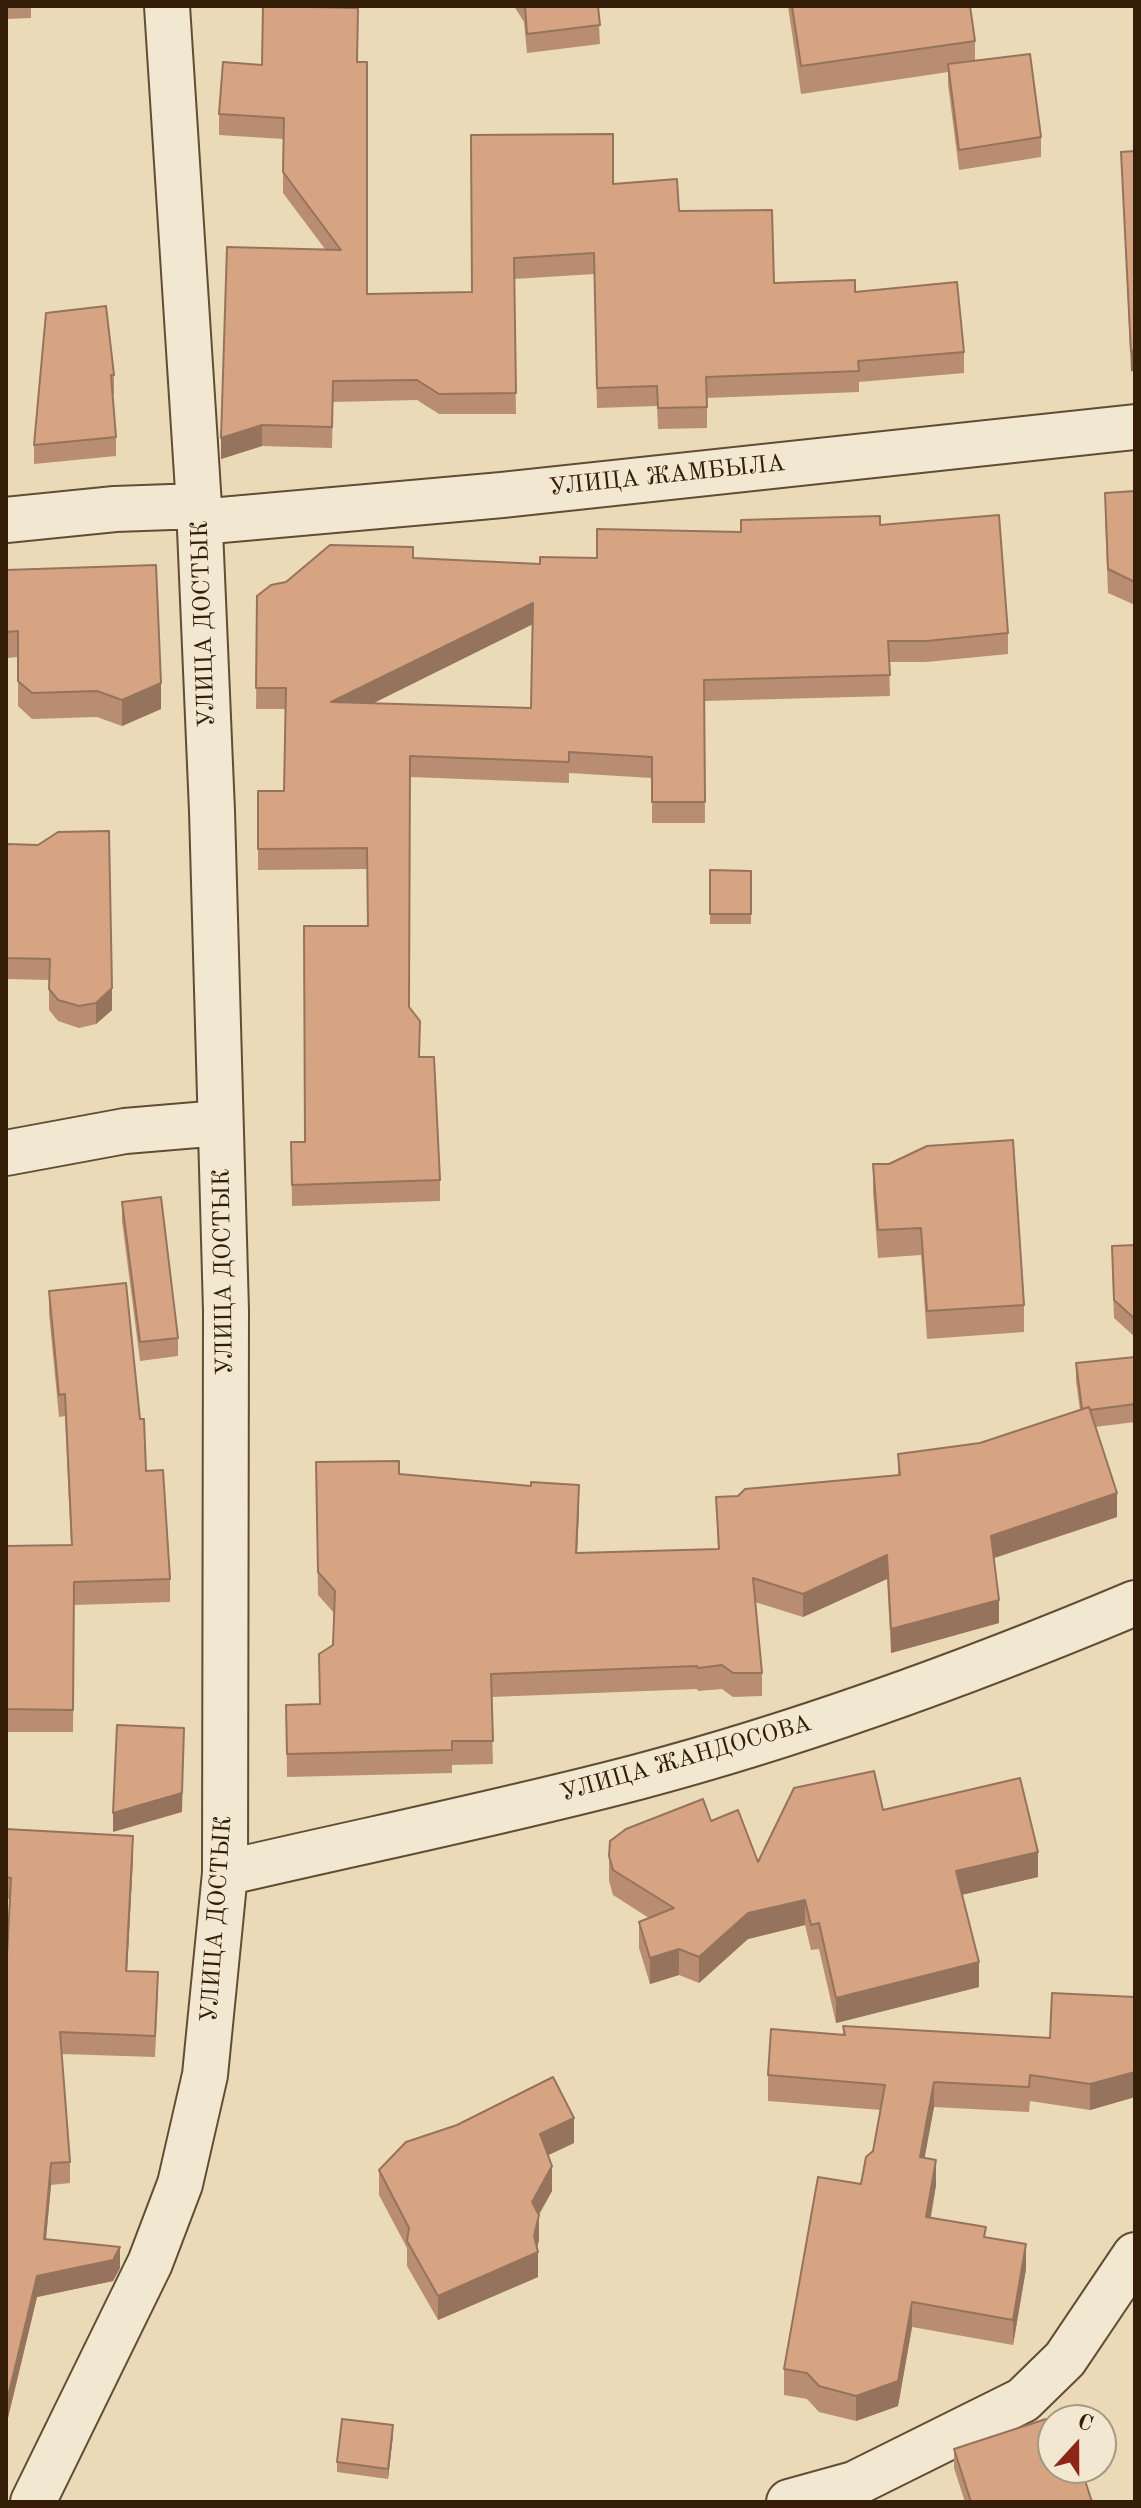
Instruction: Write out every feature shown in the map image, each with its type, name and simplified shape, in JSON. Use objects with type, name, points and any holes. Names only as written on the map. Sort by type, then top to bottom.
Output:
[{"type":"street","name":"УЛИЦА ДОСТЫК","points":[[33,2502],[150,2263],[180,2184],[205,2075],[225,1873],[227,1327],[212,811],[199,514],[167,6]]},
{"type":"street","name":"УЛИЦА ЖАМБЫЛА","points":[[6,520],[115,509],[199,514],[502,495],[1135,427]]},
{"type":"street","points":[[6,1153],[125,1131],[220,1123]]},
{"type":"street","name":"УЛИЦА ЖАНДОСОВА","points":[[225,1873],[638,1777],[830,1719],[1020,1651],[1135,1603]]},
{"type":"street","points":[[789,2502],[854,2484],[1023,2400],[1065,2359],[1135,2255]]},
{"type":"building","points":[[263,6],[358,8],[357,62],[367,62],[367,294],[472,292],[471,135],[613,134],[613,184],[677,179],[679,211],[772,210],[774,283],[855,280],[855,292],[957,282],[964,352],[858,361],[859,371],[706,377],[707,407],[658,408],[657,386],[597,388],[594,253],[514,258],[516,393],[439,394],[417,380],[333,381],[332,427],[262,425],[221,438],[227,247],[341,250],[283,172],[284,118],[219,114],[223,62],[262,65]]},
{"type":"building","points":[[525,6],[598,6],[600,25],[527,34]]},
{"type":"building","points":[[792,6],[970,6],[975,41],[801,66]]},
{"type":"building","points":[[1030,54],[1041,137],[959,150],[948,64]]},
{"type":"building","points":[[1135,151],[1135,349],[1131,352],[1121,152]]},
{"type":"building","points":[[106,306],[114,375],[111,375],[116,437],[34,445],[46,313]]},
{"type":"building","points":[[1135,491],[1135,582],[1108,569],[1105,493]]},
{"type":"building","points":[[999,515],[1008,633],[926,641],[888,641],[890,675],[704,680],[705,802],[652,802],[652,757],[569,752],[569,762],[410,756],[409,1007],[420,1021],[419,1057],[434,1057],[440,1180],[292,1185],[291,1142],[305,1142],[304,926],[368,926],[367,848],[258,849],[258,791],[284,791],[286,688],[256,688],[257,596],[271,585],[286,582],[330,545],[413,547],[413,558],[540,564],[540,557],[597,558],[597,529],[741,532],[741,520],[880,516],[880,525]],"holes":[[[533,603],[531,708],[331,702]]]},
{"type":"building","points":[[156,565],[161,683],[122,700],[97,691],[32,693],[18,681],[18,631],[6,632],[6,570]]},
{"type":"building","points":[[109,831],[112,988],[96,1003],[79,1006],[58,1000],[49,989],[50,959],[6,958],[6,844],[38,845],[58,832]]},
{"type":"building","points":[[710,870],[751,871],[751,914],[710,914]]},
{"type":"building","points":[[1013,1140],[1024,1305],[927,1311],[921,1228],[878,1230],[873,1164],[889,1164],[927,1146]]},
{"type":"building","points":[[161,1197],[178,1338],[140,1342],[122,1202]]},
{"type":"building","points":[[1135,1245],[1135,1319],[1114,1300],[1112,1246]]},
{"type":"building","points":[[126,1283],[140,1419],[144,1419],[146,1471],[163,1470],[170,1579],[74,1582],[73,1710],[6,1709],[6,1546],[72,1545],[65,1394],[59,1395],[49,1291]]},
{"type":"building","points":[[1135,1357],[1135,1404],[1082,1409],[1076,1363]]},
{"type":"building","points":[[1089,1407],[1117,1493],[991,1536],[999,1600],[891,1629],[887,1555],[803,1594],[753,1578],[762,1673],[733,1673],[722,1665],[491,1674],[493,1741],[452,1741],[452,1750],[287,1754],[286,1705],[320,1704],[319,1654],[333,1645],[335,1591],[318,1572],[316,1462],[399,1461],[399,1474],[531,1486],[531,1482],[579,1485],[576,1553],[719,1549],[716,1497],[738,1496],[745,1489],[900,1475],[898,1454],[980,1443]]},
{"type":"building","points":[[117,1725],[184,1728],[182,1793],[113,1813]]},
{"type":"building","points":[[874,1771],[883,1810],[1020,1778],[1038,1852],[956,1871],[979,1962],[836,1998],[819,1923],[811,1925],[805,1900],[748,1913],[699,1957],[679,1949],[650,1958],[639,1922],[674,1908],[613,1870],[609,1856],[610,1841],[626,1829],[703,1799],[711,1821],[738,1810],[758,1862],[794,1788]]},
{"type":"building","points":[[6,1829],[133,1836],[126,1971],[158,1972],[155,2036],[60,2032],[70,2162],[51,2163],[44,2239],[120,2247],[113,2260],[37,2276],[6,2405],[6,1975],[11,1878],[6,1877]]},
{"type":"building","points":[[1052,1993],[1135,1997],[1135,2072],[1090,2084],[1030,2075],[1029,2087],[934,2082],[920,2157],[936,2160],[926,2217],[986,2227],[984,2237],[1026,2244],[1013,2320],[912,2302],[898,2381],[856,2396],[819,2386],[807,2373],[784,2369],[818,2177],[861,2184],[866,2157],[873,2151],[885,2085],[768,2075],[771,2029],[845,2035],[843,2026],[1050,2038]]},
{"type":"building","points":[[553,2077],[574,2118],[540,2134],[552,2166],[532,2202],[539,2215],[534,2236],[538,2252],[438,2296],[407,2241],[409,2228],[379,2170],[406,2142],[457,2125]]},
{"type":"building","points":[[342,2419],[393,2425],[388,2469],[337,2462]]},
{"type":"building","points":[[1037,2422],[1037,2484],[1086,2484],[1092,2502],[971,2502],[954,2449]]}]
